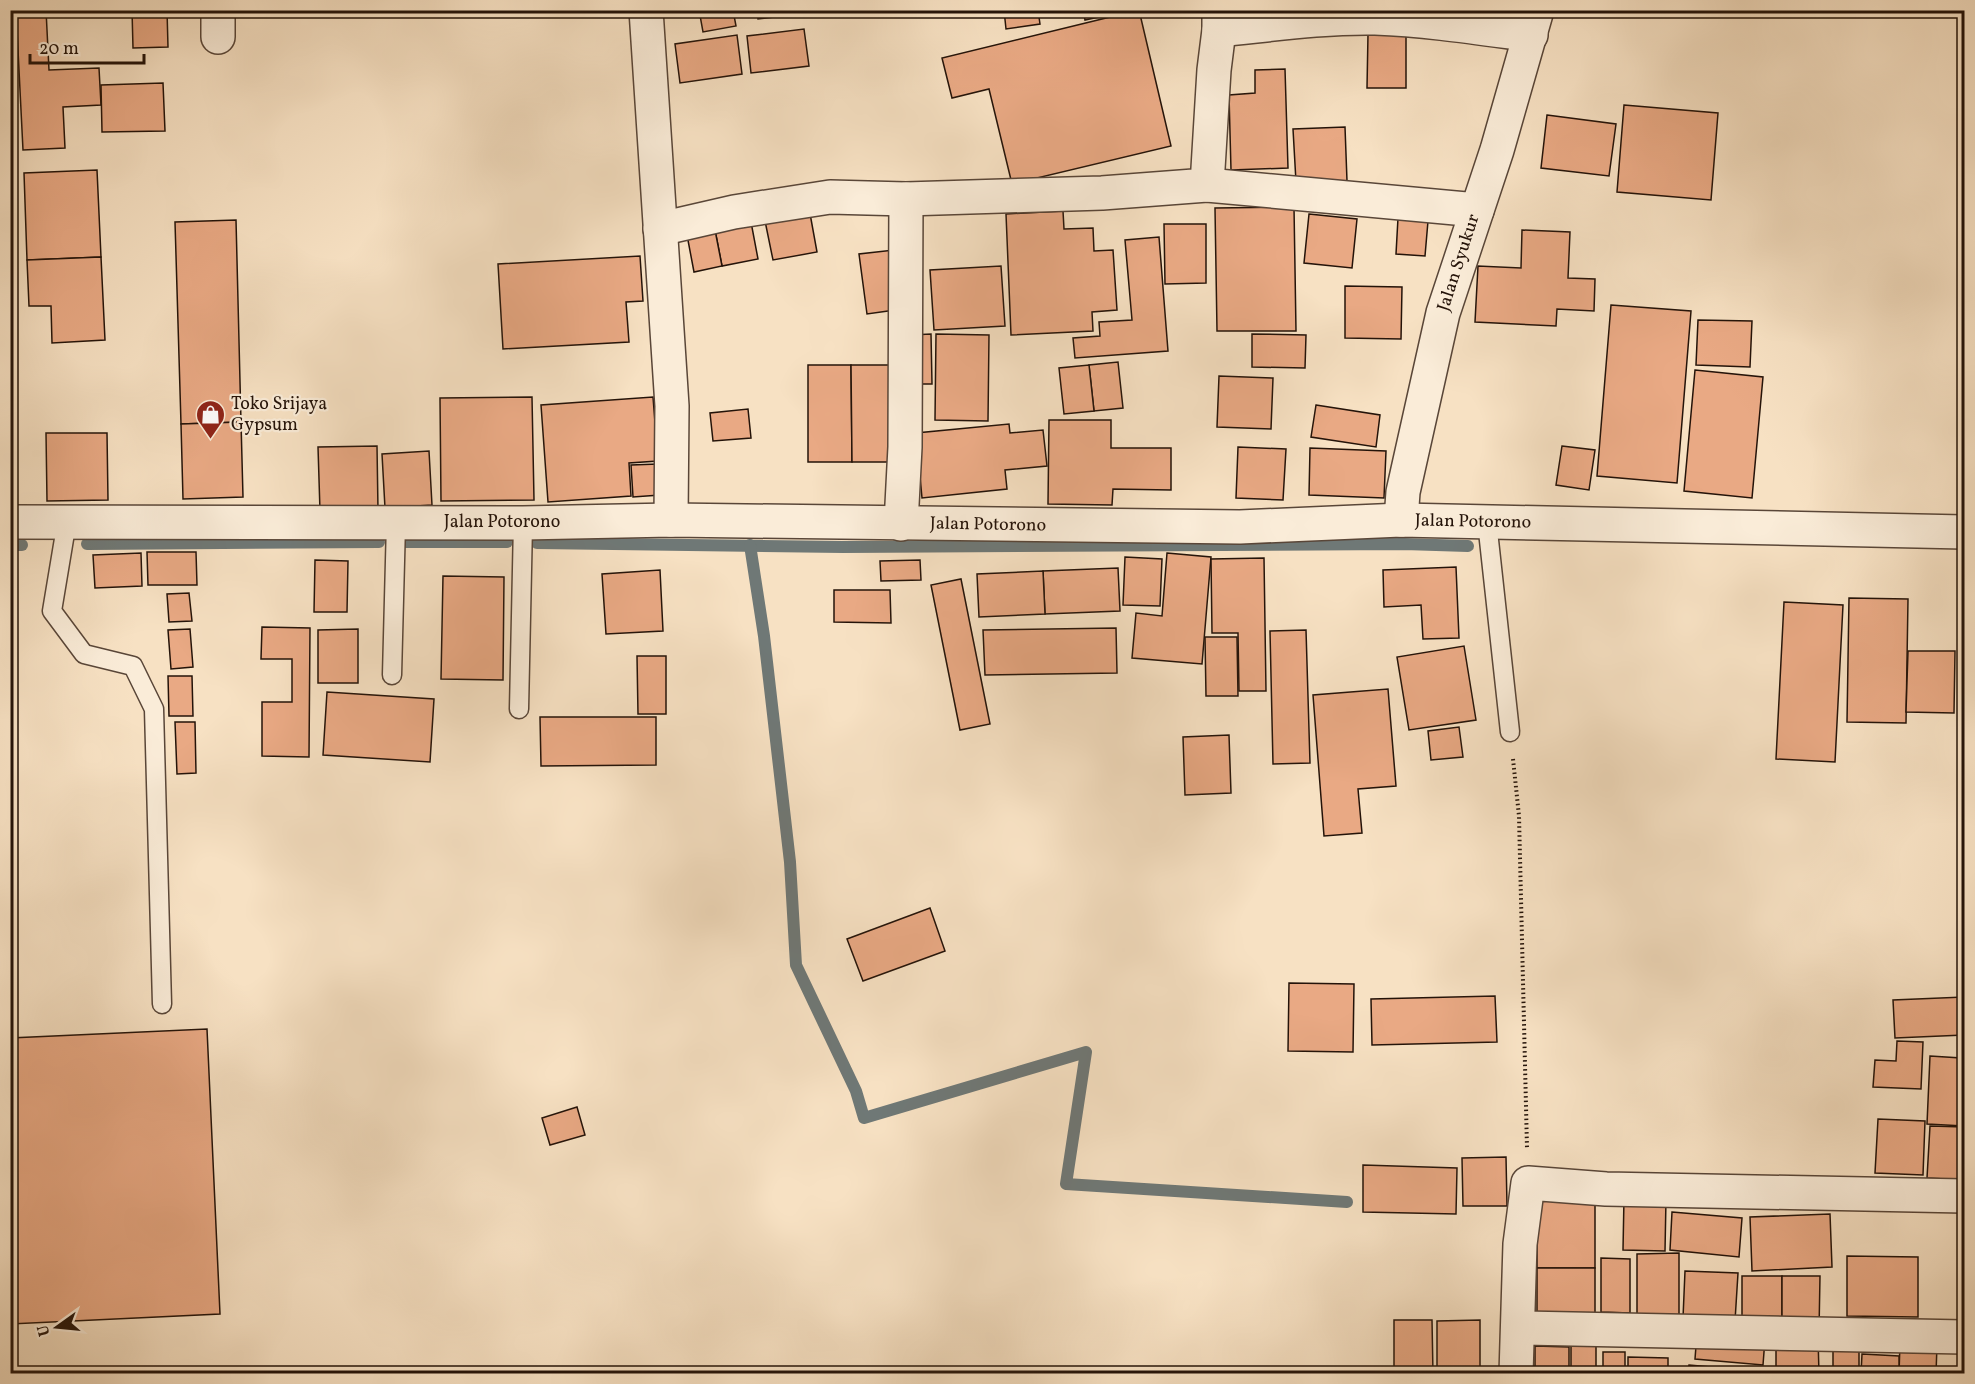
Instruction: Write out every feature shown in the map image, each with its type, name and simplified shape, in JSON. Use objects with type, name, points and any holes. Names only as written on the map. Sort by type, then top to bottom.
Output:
[{"type":"street","points":[[646,10],[672,406],[671,520]]},
{"type":"street","points":[[1207,185],[1219,20],[1306,21],[1373,18],[1534,23]]},
{"type":"street","name":"Jalan Syukur","points":[[1401,520],[1403,492],[1443,314],[1497,150],[1534,23]]},
{"type":"street","points":[[660,229],[734,212],[830,197],[906,199],[1102,193],[1207,185],[1477,210]]},
{"type":"street","points":[[901,524],[905,447],[906,199]]},
{"type":"street","name":"Jalan Potorono","points":[[10,522],[523,523],[671,520],[1240,527],[1401,520],[1965,532]]},
{"type":"street","points":[[1516,1374],[1520,1244],[1528,1183],[1606,1189],[1965,1196]]},
{"type":"street","points":[[1518,1328],[1965,1338]]},
{"type":"lane","points":[[67,521],[52,611],[84,654],[133,666],[154,709],[162,1004]]},
{"type":"lane","points":[[1487,522],[1510,732]]},
{"type":"lane","points":[[392,675],[396,523]]},
{"type":"lane","points":[[519,709],[523,523]]},
{"type":"path","points":[[1510,732],[1519,816],[1528,1183]]},
{"type":"building","points":[[16,10],[46,10],[49,70],[99,68],[101,105],[63,107],[65,148],[23,150]]},
{"type":"building","points":[[132,10],[167,10],[168,47],[133,48]]},
{"type":"building","points":[[699,10],[733,10],[736,26],[703,32]]},
{"type":"building","points":[[757,10],[798,10],[799,14],[758,19]]},
{"type":"building","points":[[1004,10],[1038,10],[1040,24],[1006,29]]},
{"type":"building","points":[[1083,10],[1130,10],[1085,20]]},
{"type":"building","points":[[1139,10],[1171,146],[1012,184],[989,89],[952,98],[942,58]]},
{"type":"building","points":[[804,29],[809,66],[751,73],[747,36]]},
{"type":"building","points":[[1368,34],[1406,34],[1406,88],[1367,88]]},
{"type":"building","points":[[737,35],[742,74],[680,83],[675,44]]},
{"type":"building","points":[[1285,69],[1288,168],[1231,170],[1229,95],[1255,93],[1255,70]]},
{"type":"building","points":[[163,83],[165,131],[102,132],[101,85]]},
{"type":"building","points":[[1624,105],[1718,113],[1711,200],[1617,192]]},
{"type":"building","points":[[1547,115],[1616,124],[1609,176],[1541,168]]},
{"type":"building","points":[[1345,127],[1347,181],[1296,182],[1293,129]]},
{"type":"building","points":[[97,170],[101,257],[27,260],[24,173]]},
{"type":"building","points":[[1294,207],[1296,331],[1217,331],[1215,208]]},
{"type":"building","points":[[809,208],[817,252],[773,260],[764,216]]},
{"type":"building","points":[[1063,211],[1064,229],[1093,228],[1094,251],[1113,250],[1117,310],[1092,312],[1093,331],[1011,335],[1006,214]]},
{"type":"building","points":[[1309,214],[1357,219],[1352,268],[1304,263]]},
{"type":"building","points":[[1398,218],[1428,221],[1425,256],[1396,254]]},
{"type":"building","points":[[236,220],[241,422],[181,424],[175,222]]},
{"type":"building","points":[[751,222],[758,259],[722,266],[715,230]]},
{"type":"building","points":[[1164,224],[1206,224],[1206,283],[1165,284]]},
{"type":"building","points":[[715,230],[722,266],[694,272],[687,235]]},
{"type":"building","points":[[1522,230],[1570,232],[1568,278],[1595,279],[1594,311],[1557,309],[1556,326],[1475,322],[1478,266],[1521,268]]},
{"type":"building","points":[[1159,237],[1168,351],[1075,358],[1073,338],[1100,336],[1099,322],[1132,320],[1125,240]]},
{"type":"building","points":[[894,250],[902,309],[867,314],[859,254]]},
{"type":"building","points":[[640,256],[643,301],[626,302],[629,342],[503,349],[498,264]]},
{"type":"building","points":[[101,257],[105,340],[52,343],[51,306],[29,306],[27,260]]},
{"type":"building","points":[[1001,266],[1005,326],[934,330],[930,270]]},
{"type":"building","points":[[1345,286],[1402,287],[1401,339],[1345,338]]},
{"type":"building","points":[[1611,305],[1691,311],[1677,483],[1597,476]]},
{"type":"building","points":[[1698,320],[1752,321],[1750,367],[1696,365]]},
{"type":"building","points":[[931,334],[932,384],[910,384],[911,335]]},
{"type":"building","points":[[936,334],[989,335],[988,421],[935,420]]},
{"type":"building","points":[[1252,334],[1306,335],[1305,368],[1252,367]]},
{"type":"building","points":[[1118,362],[1123,408],[1094,411],[1089,365]]},
{"type":"building","points":[[808,365],[851,365],[852,462],[808,462]]},
{"type":"building","points":[[851,365],[891,365],[892,462],[852,462]]},
{"type":"building","points":[[1089,365],[1094,411],[1064,414],[1059,368]]},
{"type":"building","points":[[1695,370],[1763,377],[1752,498],[1684,491]]},
{"type":"building","points":[[1219,376],[1273,378],[1271,429],[1217,427]]},
{"type":"building","points":[[532,397],[534,500],[441,501],[440,398]]},
{"type":"building","points":[[653,397],[658,461],[629,463],[631,496],[548,502],[541,405]]},
{"type":"building","points":[[1316,405],[1380,415],[1376,447],[1311,437]]},
{"type":"building","points":[[748,409],[751,438],[713,441],[710,413]]},
{"type":"building","points":[[1049,420],[1111,420],[1111,448],[1171,448],[1171,490],[1113,489],[1112,505],[1048,504]]},
{"type":"building","points":[[241,422],[243,497],[183,499],[181,424]]},
{"type":"building","points":[[1009,424],[1010,433],[1043,430],[1047,466],[1005,470],[1007,489],[922,498],[916,433]]},
{"type":"building","points":[[46,433],[107,433],[108,500],[47,501]]},
{"type":"building","points":[[377,446],[378,510],[320,511],[318,447]]},
{"type":"building","points":[[1562,446],[1595,450],[1589,490],[1556,485]]},
{"type":"building","points":[[1238,447],[1286,449],[1283,500],[1236,498]]},
{"type":"building","points":[[1310,448],[1386,451],[1384,498],[1309,495]]},
{"type":"building","points":[[429,451],[432,505],[385,508],[382,454]]},
{"type":"building","points":[[658,464],[660,495],[633,497],[631,465]]},
{"type":"building","points":[[147,552],[196,552],[197,585],[148,585]]},
{"type":"building","points":[[141,553],[142,586],[95,588],[93,555]]},
{"type":"building","points":[[1167,553],[1211,557],[1202,664],[1132,658],[1136,613],[1162,616]]},
{"type":"building","points":[[1125,557],[1162,559],[1160,606],[1123,605]]},
{"type":"building","points":[[1264,558],[1266,691],[1239,691],[1238,633],[1212,633],[1211,559]]},
{"type":"building","points":[[315,560],[348,561],[347,612],[314,612]]},
{"type":"building","points":[[920,560],[921,580],[881,581],[880,561]]},
{"type":"building","points":[[1961,564],[1964,564],[1964,667],[1960,666]]},
{"type":"building","points":[[1456,567],[1459,638],[1423,639],[1421,605],[1384,607],[1383,570]]},
{"type":"building","points":[[1118,568],[1120,611],[1045,614],[1043,571]]},
{"type":"building","points":[[660,570],[663,631],[606,634],[602,574]]},
{"type":"building","points":[[1043,571],[1045,614],[979,617],[977,574]]},
{"type":"building","points":[[443,576],[504,577],[503,680],[441,679]]},
{"type":"building","points":[[961,579],[990,724],[960,730],[931,585]]},
{"type":"building","points":[[834,590],[890,590],[891,623],[834,622]]},
{"type":"building","points":[[189,593],[192,621],[169,622],[167,594]]},
{"type":"building","points":[[1849,598],[1908,599],[1906,723],[1847,722]]},
{"type":"building","points":[[1784,602],[1843,605],[1835,762],[1776,759]]},
{"type":"building","points":[[262,627],[310,628],[309,757],[262,756],[262,702],[292,702],[292,659],[261,659]]},
{"type":"building","points":[[1116,628],[1117,673],[985,675],[983,630]]},
{"type":"building","points":[[190,629],[193,667],[171,669],[168,630]]},
{"type":"building","points":[[358,629],[358,683],[318,683],[318,630]]},
{"type":"building","points":[[1306,630],[1310,763],[1273,764],[1270,631]]},
{"type":"building","points":[[1205,637],[1237,637],[1238,696],[1206,696]]},
{"type":"building","points":[[1464,646],[1476,720],[1409,730],[1397,657]]},
{"type":"building","points":[[1908,651],[1955,651],[1954,713],[1906,712]]},
{"type":"building","points":[[637,656],[666,656],[666,714],[638,714]]},
{"type":"building","points":[[168,676],[192,676],[193,716],[169,716]]},
{"type":"building","points":[[1388,689],[1396,786],[1358,789],[1362,833],[1324,836],[1313,695]]},
{"type":"building","points":[[327,692],[434,699],[430,762],[323,755]]},
{"type":"building","points":[[540,717],[656,717],[656,765],[541,766]]},
{"type":"building","points":[[175,722],[195,722],[196,773],[177,774]]},
{"type":"building","points":[[1459,727],[1463,757],[1431,760],[1428,731]]},
{"type":"building","points":[[1229,735],[1231,793],[1185,795],[1183,737]]},
{"type":"building","points":[[930,908],[945,951],[863,981],[847,939]]},
{"type":"building","points":[[1289,983],[1354,984],[1353,1052],[1288,1051]]},
{"type":"building","points":[[1495,996],[1497,1042],[1372,1045],[1371,999]]},
{"type":"building","points":[[1964,997],[1964,1035],[1895,1038],[1893,1000]]},
{"type":"building","points":[[207,1029],[220,1314],[10,1324],[10,1038]]},
{"type":"building","points":[[1897,1041],[1923,1042],[1921,1089],[1873,1087],[1875,1060],[1896,1061]]},
{"type":"building","points":[[1930,1056],[1961,1058],[1959,1094],[1964,1094],[1964,1126],[1927,1124]]},
{"type":"building","points":[[577,1107],[585,1135],[550,1145],[542,1118]]},
{"type":"building","points":[[1878,1119],[1925,1121],[1923,1175],[1875,1173]]},
{"type":"building","points":[[1930,1126],[1964,1127],[1964,1180],[1927,1178]]},
{"type":"building","points":[[1506,1157],[1507,1206],[1463,1206],[1462,1158]]},
{"type":"building","points":[[1363,1165],[1457,1168],[1456,1214],[1363,1212]]},
{"type":"building","points":[[1624,1198],[1666,1199],[1665,1251],[1623,1250]]},
{"type":"building","points":[[1537,1201],[1595,1202],[1595,1268],[1537,1268]]},
{"type":"building","points":[[1672,1212],[1742,1218],[1739,1257],[1670,1250]]},
{"type":"building","points":[[1830,1214],[1832,1267],[1752,1271],[1750,1217]]},
{"type":"building","points":[[1679,1253],[1679,1316],[1637,1316],[1637,1254]]},
{"type":"building","points":[[1847,1256],[1918,1257],[1918,1317],[1847,1316]]},
{"type":"building","points":[[1601,1258],[1630,1259],[1630,1313],[1601,1312]]},
{"type":"building","points":[[1537,1268],[1595,1268],[1595,1324],[1537,1323]]},
{"type":"building","points":[[1685,1271],[1738,1273],[1735,1321],[1683,1318]]},
{"type":"building","points":[[1742,1276],[1782,1276],[1782,1331],[1742,1331]]},
{"type":"building","points":[[1782,1276],[1820,1276],[1819,1331],[1782,1331]]},
{"type":"building","points":[[1394,1320],[1432,1320],[1433,1374],[1394,1374]]},
{"type":"building","points":[[1480,1320],[1480,1374],[1437,1374],[1437,1321]]},
{"type":"building","points":[[1697,1333],[1765,1339],[1763,1365],[1695,1359]]},
{"type":"building","points":[[1776,1336],[1818,1337],[1819,1374],[1776,1374]]},
{"type":"building","points":[[1596,1340],[1596,1374],[1571,1374],[1571,1341]]},
{"type":"building","points":[[1900,1343],[1937,1345],[1936,1374],[1899,1374]]},
{"type":"building","points":[[1833,1344],[1859,1345],[1859,1374],[1833,1374]]},
{"type":"building","points":[[1535,1346],[1569,1347],[1569,1374],[1535,1374]]},
{"type":"building","points":[[1603,1352],[1625,1352],[1625,1374],[1603,1374]]},
{"type":"building","points":[[1862,1354],[1899,1356],[1899,1374],[1861,1374]]},
{"type":"building","points":[[1628,1357],[1668,1358],[1668,1374],[1628,1374]]},
{"type":"building","points":[[1689,1365],[1743,1370],[1742,1374],[1688,1374]]},
{"type":"building","points":[[1747,1369],[1773,1370],[1773,1374],[1747,1374]]},
{"type":"waterway","points":[[87,544],[379,542]]},
{"type":"waterway","points":[[403,542],[507,542]]},
{"type":"waterway","points":[[537,543],[843,547],[1404,544],[1468,546]]},
{"type":"waterway","points":[[10,545],[22,545]]},
{"type":"waterway","points":[[750,545],[764,636],[790,862],[796,965],[856,1091],[864,1118],[1086,1052],[1066,1184],[1347,1202]]},
{"type":"place","name":"Toko Srijaya Gypsum","points":[[210,440]]}]
